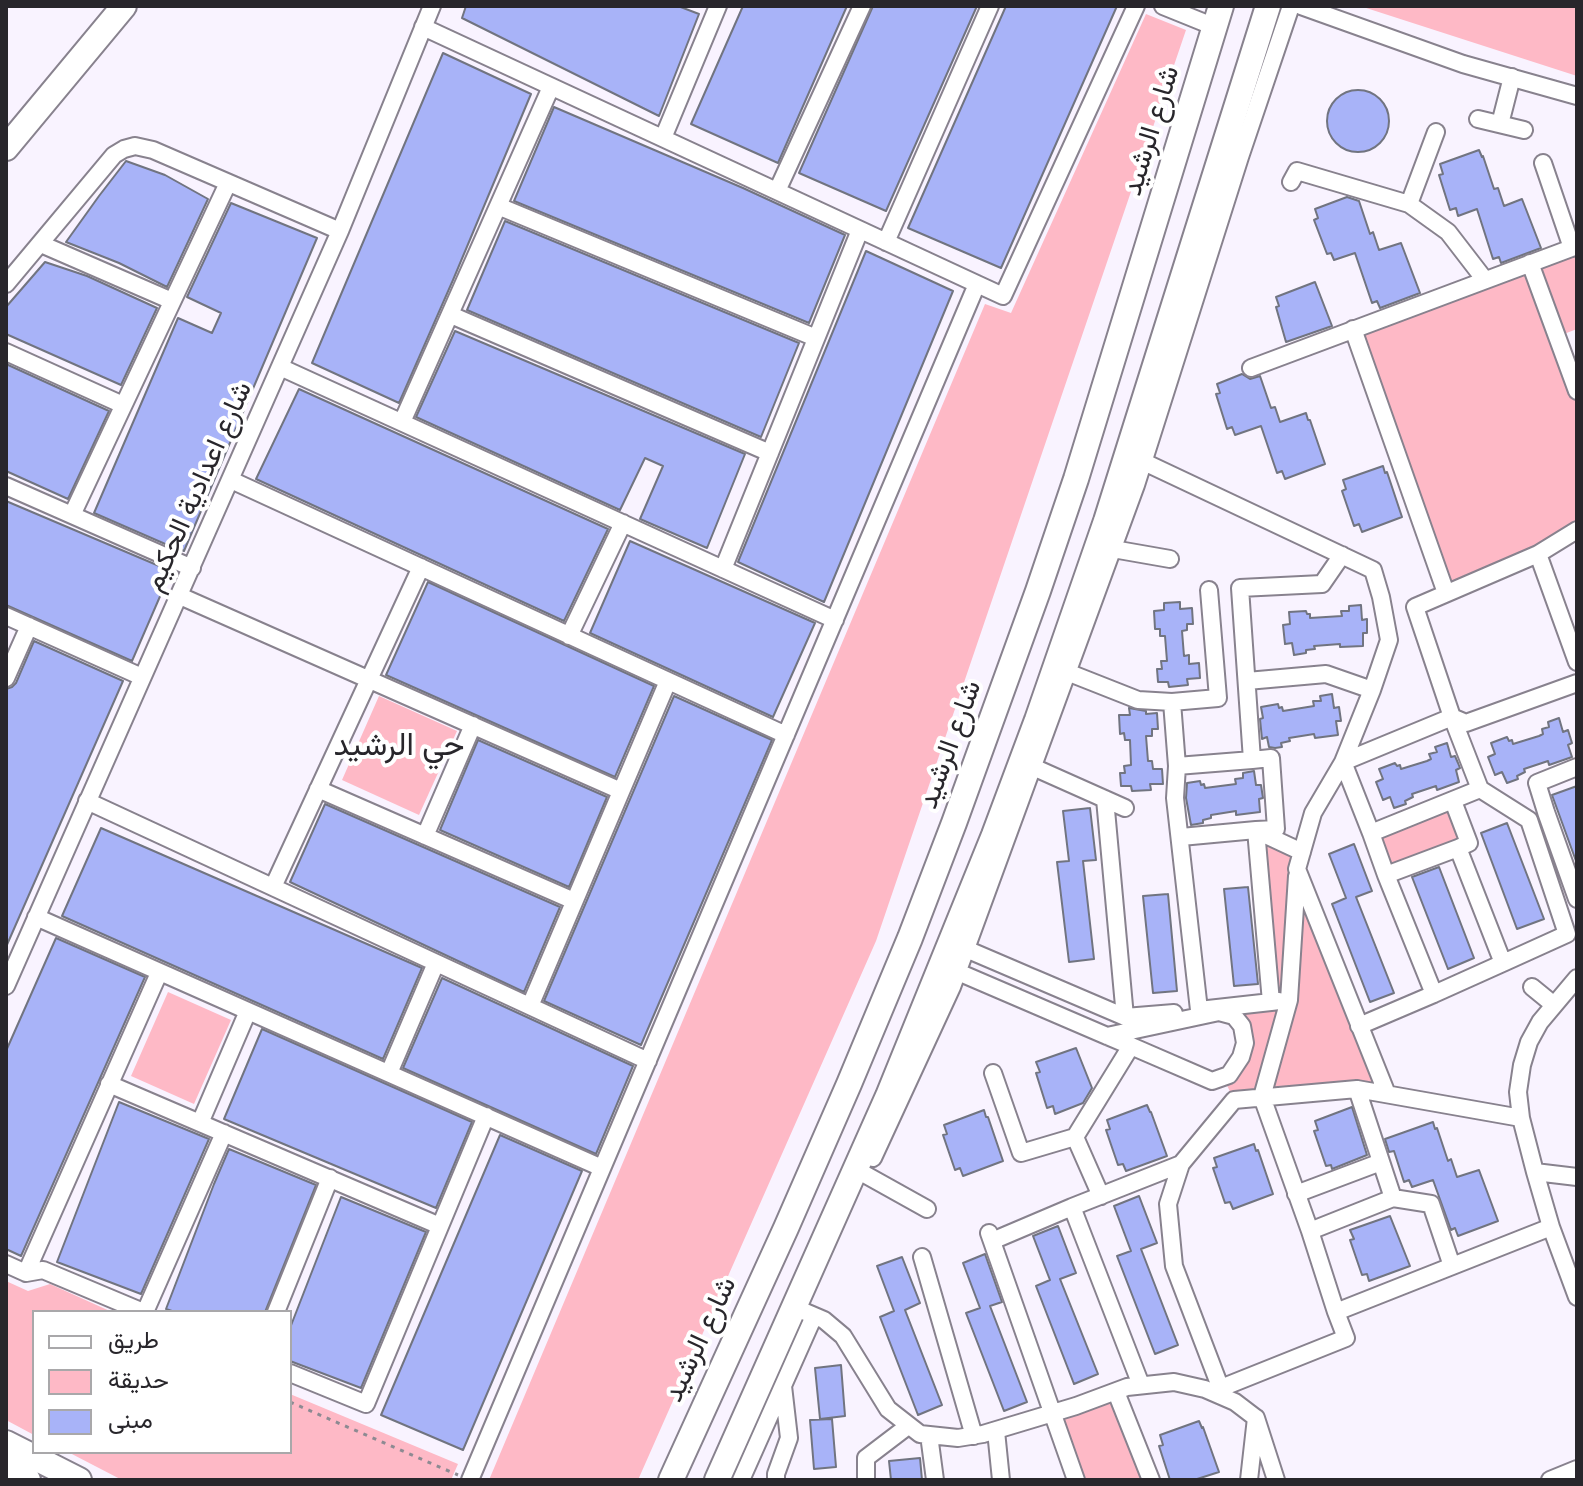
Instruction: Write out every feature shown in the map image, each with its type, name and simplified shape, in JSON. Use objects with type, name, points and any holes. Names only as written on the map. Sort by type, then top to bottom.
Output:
[{"type":"street","points":[[6,148],[124,6]]},
{"type":"street","name":"شارع اعدادية الحكيم","points":[[6,986],[340,231],[432,6]]},
{"type":"street","points":[[663,138],[718,6]]},
{"type":"street","points":[[777,191],[862,6]]},
{"type":"street","points":[[886,242],[990,6]]},
{"type":"street","points":[[423,27],[1003,296],[1136,6]]},
{"type":"street","points":[[1163,6],[1218,16]]},
{"type":"street","points":[[717,1480],[888,1096],[994,835],[1078,605],[1268,6]]},
{"type":"street","points":[[741,1480],[783,1385],[808,1314],[866,1175],[958,972],[1144,462],[1291,6]]},
{"type":"street","points":[[1301,6],[1463,64],[1577,96]]},
{"type":"street","name":"شارع الرشيد","points":[[671,1480],[824,1141],[938,866],[1076,479],[1218,16]]},
{"type":"street","points":[[1500,124],[1512,77]]},
{"type":"street","points":[[402,422],[551,87]]},
{"type":"street","points":[[1478,119],[1524,130]]},
{"type":"street","points":[[1409,204],[1436,132]]},
{"type":"street","points":[[6,284],[114,155],[135,146],[153,150],[340,231]]},
{"type":"street","points":[[1251,368],[1575,247],[1543,163]]},
{"type":"street","points":[[1291,182],[1297,171],[1409,204],[1448,232],[1485,280]]},
{"type":"street","points":[[72,515],[228,183]]},
{"type":"street","points":[[498,206],[816,338]]},
{"type":"street","points":[[723,569],[860,230]]},
{"type":"street","points":[[41,244],[172,301]]},
{"type":"street","points":[[1143,260],[1184,274]]},
{"type":"street","points":[[1530,263],[1577,391]]},
{"type":"street","points":[[464,1478],[648,1061],[977,284]]},
{"type":"street","points":[[451,315],[770,453]]},
{"type":"street","points":[[1353,329],[1446,593]]},
{"type":"street","points":[[6,352],[123,405]]},
{"type":"street","points":[[280,367],[835,620]]},
{"type":"street","points":[[1144,462],[1373,570],[1389,640],[1343,762],[1313,813],[1297,869],[1280,1001],[1262,1097],[1346,1338],[1222,1393]]},
{"type":"street","points":[[231,480],[786,735]]},
{"type":"street","points":[[6,486],[192,568]]},
{"type":"street","points":[[569,636],[623,523]]},
{"type":"street","points":[[1359,1026],[1572,931],[1529,820],[1480,789],[1415,607],[1538,554],[1577,530]]},
{"type":"street","points":[[1113,549],[1170,559]]},
{"type":"street","points":[[1538,554],[1570,619],[1577,662]]},
{"type":"street","points":[[1252,760],[1240,588],[1322,584],[1342,555]]},
{"type":"street","points":[[273,887],[421,567]]},
{"type":"street","points":[[1067,672],[1138,700],[1172,702],[1218,698],[1209,590]]},
{"type":"street","points":[[180,596],[621,791]]},
{"type":"street","points":[[6,616],[142,677]]},
{"type":"street","points":[[6,678],[29,626]]},
{"type":"street","points":[[1247,681],[1326,674],[1372,690]]},
{"type":"street","points":[[530,1006],[668,681]]},
{"type":"street","points":[[1343,762],[1452,717],[1466,723],[1577,683]]},
{"type":"street","points":[[1172,702],[1177,766],[1175,798],[1199,1010]]},
{"type":"street","points":[[425,836],[473,725]]},
{"type":"street","points":[[1177,766],[1271,758],[1276,829],[1181,837]]},
{"type":"street","points":[[1343,762],[1434,994]]},
{"type":"street","points":[[1033,767],[1125,808]]},
{"type":"street","points":[[1577,767],[1537,783],[1577,899]]},
{"type":"street","points":[[318,789],[574,901]]},
{"type":"street","points":[[1371,833],[1480,789]]},
{"type":"street","points":[[1105,799],[1125,1017]]},
{"type":"street","points":[[87,801],[648,1061]]},
{"type":"street","points":[[1386,875],[1469,843],[1453,801]]},
{"type":"street","points":[[1256,830],[1302,852]]},
{"type":"street","points":[[1256,830],[1280,1001]]},
{"type":"street","points":[[1458,848],[1503,963]]},
{"type":"street","points":[[1297,869],[1387,1094]]},
{"type":"street","points":[[36,917],[602,1168]]},
{"type":"street","points":[[966,949],[1125,1017],[1280,1001]]},
{"type":"street","points":[[389,1073],[436,963]]},
{"type":"street","points":[[958,972],[1107,1036],[1131,1046],[1212,1081],[1229,1075],[1241,1057],[1245,1043],[1242,1026],[1234,1016],[1219,1012],[1107,1036]]},
{"type":"street","points":[[26,1273],[159,973]]},
{"type":"street","points":[[1577,978],[1540,1022],[1529,1042],[1518,1092],[1521,1118],[1535,1172],[1577,1297]]},
{"type":"street","points":[[1532,987],[1554,1005]]},
{"type":"street","points":[[200,1123],[248,1011]]},
{"type":"street","points":[[993,1073],[1021,1153],[1075,1137],[1131,1046]]},
{"type":"street","points":[[1223,1077],[1234,1100]]},
{"type":"street","points":[[109,1084],[440,1226]]},
{"type":"street","points":[[1222,1393],[1174,1266],[1168,1204],[1181,1164],[1234,1100],[1357,1089],[1521,1118]]},
{"type":"street","points":[[1357,1089],[1393,1198]]},
{"type":"street","points":[[292,1374],[366,1404],[486,1116]]},
{"type":"street","points":[[145,1310],[224,1133]]},
{"type":"street","points":[[1075,1137],[1101,1196]]},
{"type":"street","points":[[1296,1194],[1381,1162]]},
{"type":"street","points":[[1076,1480],[990,1237],[1181,1164]]},
{"type":"street","points":[[1535,1172],[1577,1177]]},
{"type":"street","points":[[866,1175],[927,1209]]},
{"type":"street","points":[[277,1310],[330,1178]]},
{"type":"street","points":[[1310,1231],[1393,1198],[1431,1204],[1452,1266]]},
{"type":"street","points":[[1072,1207],[1141,1385]]},
{"type":"street","points":[[1336,1312],[1551,1227]]},
{"type":"street","points":[[922,1257],[974,1436]]},
{"type":"street","points":[[6,1264],[26,1273],[43,1270],[139,1310]]},
{"type":"street","points":[[808,1314],[824,1320],[843,1336],[888,1409],[920,1434],[958,1438],[974,1436],[1052,1414],[1127,1387],[1174,1382],[1222,1393],[1256,1418],[1276,1480]]},
{"type":"street","points":[[726,1480],[808,1314]]},
{"type":"street","points":[[776,1480],[789,1438],[783,1385]]},
{"type":"street","points":[[1116,1392],[1151,1480]]},
{"type":"street","points":[[1249,1480],[1256,1418]]},
{"type":"street","points":[[866,1480],[866,1458],[908,1426]]},
{"type":"street","points":[[996,1431],[1001,1480]]},
{"type":"street","points":[[929,1435],[935,1480]]},
{"type":"street","points":[[6,1443],[79,1480]]},
{"type":"street","points":[[6,1469],[28,1480]]},
{"type":"street","points":[[1550,1480],[1573,1474]]},
{"type":"path","points":[[292,1403],[464,1478]]},
{"type":"green space","points":[[1360,6],[1577,6],[1577,76]]},
{"type":"green space","points":[[1146,14],[1186,30],[876,941],[638,1480],[489,1480],[985,304],[1011,313]]},
{"type":"green space","points":[[1577,246],[1577,329],[1556,337],[1577,391],[1577,530],[1446,593],[1353,329]]},
{"type":"green space","points":[[379,696],[457,731],[419,815],[342,780]]},
{"type":"green space","points":[[1453,801],[1469,843],[1386,875],[1371,833]]},
{"type":"green space","points":[[1256,830],[1302,852],[1297,870],[1387,1094],[1234,1100],[1223,1077],[1241,1057],[1234,1016],[1271,1002]]},
{"type":"green space","points":[[168,992],[231,1020],[194,1104],[131,1076]]},
{"type":"green space","points":[[6,1281],[28,1291],[50,1284],[108,1310],[32,1310],[32,1434],[6,1420]]},
{"type":"green space","points":[[1116,1392],[1151,1480],[1076,1480],[1052,1414]]},
{"type":"green space","points":[[292,1395],[458,1464],[451,1480],[122,1480],[72,1454],[292,1454]]},
{"type":"building","points":[[466,6],[678,6],[699,14],[659,116],[462,18]]},
{"type":"building","points":[[743,6],[847,6],[778,163],[691,124]]},
{"type":"building","points":[[873,6],[977,6],[886,211],[799,173]]},
{"type":"building","points":[[1006,6],[1117,6],[1001,268],[908,228]]},
{"type":"building","points":[[443,53],[531,94],[399,403],[312,363]]},
{"type":"building","points":[[1358,90],[1380,99],[1389,121],[1380,143],[1358,152],[1336,143],[1327,121],[1336,99]]},
{"type":"building","points":[[554,107],[845,235],[809,323],[514,201]]},
{"type":"building","points":[[1479,150],[1504,206],[1522,199],[1541,248],[1501,263],[1499,257],[1493,259],[1477,209],[1458,216],[1456,208],[1450,210],[1439,175],[1443,174],[1440,164]]},
{"type":"building","points":[[126,161],[165,175],[208,199],[167,287],[66,242]]},
{"type":"building","points":[[1347,197],[1359,201],[1379,250],[1401,243],[1420,293],[1380,308],[1377,301],[1372,303],[1355,253],[1334,260],[1331,253],[1327,254],[1314,220],[1318,218],[1315,209]]},
{"type":"building","points":[[231,203],[317,238],[184,551],[94,513],[178,318],[212,333],[221,313],[187,297]]},
{"type":"building","points":[[505,221],[799,343],[761,437],[467,310]]},
{"type":"building","points":[[866,251],[953,291],[824,602],[738,562]]},
{"type":"building","points":[[45,262],[87,276],[157,308],[121,385],[6,334],[6,307]]},
{"type":"building","points":[[1315,282],[1332,326],[1286,342],[1276,297]]},
{"type":"building","points":[[455,331],[745,454],[707,548],[640,519],[663,466],[645,458],[620,510],[416,417]]},
{"type":"building","points":[[6,364],[109,411],[68,499],[6,471]]},
{"type":"building","points":[[1242,374],[1250,379],[1260,376],[1271,408],[1275,407],[1280,422],[1306,413],[1325,464],[1285,479],[1282,471],[1277,473],[1261,426],[1235,435],[1232,427],[1227,429],[1216,394],[1220,393],[1217,384]]},
{"type":"building","points":[[299,389],[608,529],[564,621],[256,479]]},
{"type":"building","points":[[1383,466],[1402,517],[1362,532],[1359,524],[1354,526],[1342,491],[1346,489],[1343,480]]},
{"type":"building","points":[[6,501],[171,571],[132,661],[6,605]]},
{"type":"building","points":[[630,541],[815,623],[773,717],[590,633]]},
{"type":"building","points":[[428,582],[654,686],[615,777],[386,675]]},
{"type":"building","points":[[1180,602],[1180,609],[1192,608],[1193,624],[1187,624],[1187,630],[1182,631],[1184,656],[1189,655],[1189,664],[1199,663],[1200,678],[1187,679],[1188,685],[1169,687],[1168,682],[1158,682],[1157,669],[1162,669],[1161,661],[1167,661],[1165,636],[1160,636],[1160,629],[1155,629],[1154,611],[1164,610],[1164,603]]},
{"type":"building","points":[[1361,605],[1362,620],[1367,619],[1363,646],[1314,646],[1315,649],[1294,655],[1292,643],[1285,644],[1283,625],[1290,624],[1289,612],[1306,611],[1310,618],[1342,616],[1341,611],[1349,611],[1349,606]]},
{"type":"building","points":[[34,641],[123,681],[6,947],[6,689],[16,683]]},
{"type":"building","points":[[1332,694],[1334,708],[1339,707],[1341,721],[1336,721],[1338,735],[1315,738],[1314,734],[1289,738],[1290,741],[1281,743],[1282,747],[1275,748],[1269,747],[1267,737],[1262,739],[1261,707],[1278,704],[1283,711],[1314,706],[1313,701],[1321,701],[1320,696]]},
{"type":"building","points":[[674,696],[772,740],[641,1045],[544,1001]]},
{"type":"building","points":[[1129,708],[1146,711],[1146,714],[1157,713],[1158,729],[1152,729],[1152,736],[1146,736],[1148,761],[1152,761],[1153,769],[1162,769],[1163,784],[1150,784],[1151,790],[1132,791],[1131,786],[1121,786],[1120,773],[1125,773],[1124,766],[1131,765],[1130,740],[1125,740],[1124,733],[1120,734],[1119,715],[1130,715]]},
{"type":"building","points":[[1559,718],[1563,732],[1568,730],[1572,757],[1524,769],[1525,772],[1517,776],[1518,779],[1507,783],[1502,772],[1495,775],[1488,757],[1495,754],[1491,743],[1507,737],[1513,744],[1539,736],[1543,734],[1542,729],[1549,727],[1548,722]]},
{"type":"building","points":[[478,740],[607,797],[569,887],[440,830]]},
{"type":"building","points":[[1447,743],[1451,757],[1455,756],[1460,768],[1456,770],[1459,782],[1412,794],[1413,797],[1405,801],[1406,804],[1394,808],[1390,797],[1383,800],[1376,782],[1383,779],[1379,769],[1395,763],[1401,769],[1427,761],[1431,759],[1429,754],[1437,752],[1435,747]]},
{"type":"building","points":[[1254,771],[1256,785],[1261,785],[1263,798],[1259,799],[1260,812],[1236,815],[1236,811],[1211,815],[1203,823],[1191,825],[1186,798],[1187,783],[1200,781],[1205,788],[1236,784],[1235,779],[1243,778],[1243,773]]},
{"type":"building","points":[[1577,786],[1577,861],[1576,861],[1552,795]]},
{"type":"building","points":[[325,804],[560,907],[524,992],[290,882]]},
{"type":"building","points":[[1090,808],[1096,860],[1083,861],[1094,959],[1069,962],[1057,862],[1069,861],[1063,811]]},
{"type":"building","points":[[1507,823],[1544,919],[1517,929],[1481,833]]},
{"type":"building","points":[[101,828],[422,968],[383,1059],[62,916]]},
{"type":"building","points":[[1354,844],[1372,891],[1356,897],[1394,993],[1370,1002],[1332,904],[1346,898],[1329,854]]},
{"type":"building","points":[[1439,867],[1474,958],[1448,969],[1412,877]]},
{"type":"building","points":[[1248,887],[1258,984],[1234,986],[1224,889]]},
{"type":"building","points":[[1168,894],[1177,991],[1153,993],[1143,896]]},
{"type":"building","points":[[56,938],[145,977],[21,1256],[6,1249],[6,1051]]},
{"type":"building","points":[[442,978],[633,1066],[596,1154],[403,1068]]},
{"type":"building","points":[[262,1029],[472,1122],[436,1208],[224,1119]]},
{"type":"building","points":[[1076,1048],[1092,1088],[1083,1103],[1055,1114],[1053,1106],[1047,1108],[1036,1073],[1040,1072],[1036,1062]]},
{"type":"building","points":[[119,1102],[209,1139],[141,1294],[57,1262]]},
{"type":"building","points":[[1147,1105],[1167,1156],[1126,1171],[1123,1164],[1118,1165],[1106,1130],[1110,1129],[1107,1120]]},
{"type":"building","points":[[1352,1107],[1367,1155],[1332,1169],[1331,1165],[1326,1166],[1314,1131],[1318,1130],[1315,1121]]},
{"type":"building","points":[[984,1110],[1003,1161],[963,1176],[960,1168],[955,1170],[943,1135],[947,1134],[944,1125]]},
{"type":"building","points":[[1433,1122],[1457,1177],[1479,1170],[1498,1221],[1458,1236],[1455,1228],[1451,1230],[1433,1180],[1412,1187],[1409,1180],[1404,1182],[1394,1151],[1389,1152],[1385,1139]]},
{"type":"building","points":[[500,1135],[582,1171],[463,1450],[381,1415]]},
{"type":"building","points":[[1254,1144],[1273,1194],[1233,1209],[1230,1202],[1225,1203],[1213,1168],[1217,1167],[1214,1158]]},
{"type":"building","points":[[229,1149],[316,1185],[266,1310],[166,1309]]},
{"type":"building","points":[[1139,1196],[1157,1243],[1141,1249],[1178,1345],[1155,1354],[1117,1256],[1131,1251],[1114,1206]]},
{"type":"building","points":[[341,1197],[426,1232],[361,1388],[292,1362],[292,1323]]},
{"type":"building","points":[[1390,1216],[1410,1266],[1369,1281],[1367,1274],[1362,1275],[1350,1240],[1354,1239],[1350,1230]]},
{"type":"building","points":[[1058,1226],[1076,1273],[1060,1279],[1098,1374],[1074,1384],[1036,1286],[1050,1280],[1033,1236]]},
{"type":"building","points":[[985,1254],[1002,1302],[990,1306],[1027,1402],[1004,1411],[966,1313],[980,1308],[963,1263]]},
{"type":"building","points":[[902,1257],[920,1303],[905,1310],[942,1405],[918,1415],[880,1317],[894,1311],[877,1266]]},
{"type":"building","points":[[841,1365],[845,1416],[820,1419],[815,1368]]},
{"type":"building","points":[[832,1419],[836,1467],[814,1469],[810,1420]]},
{"type":"building","points":[[1199,1421],[1219,1472],[1194,1480],[1170,1480],[1159,1446],[1163,1445],[1160,1435]]},
{"type":"building","points":[[920,1458],[922,1480],[891,1480],[889,1461]]},
{"type":"district","name":"حي الرشيد","points":[[399,747]]}]
